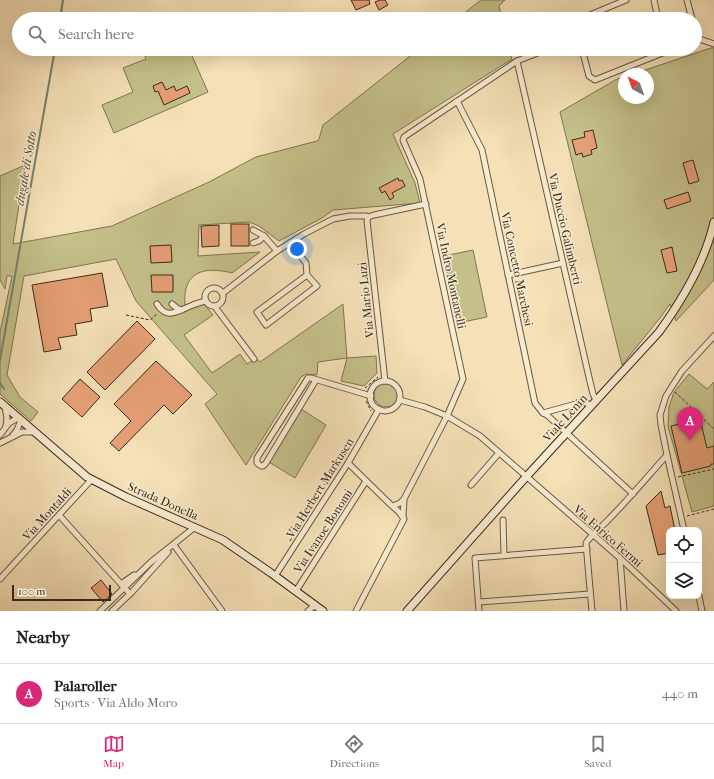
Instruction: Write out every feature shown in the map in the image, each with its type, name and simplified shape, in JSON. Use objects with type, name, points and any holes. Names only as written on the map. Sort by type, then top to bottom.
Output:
[{"type":"main road","name":"Viale Lenin","points":[[407,611],[526,477],[659,332],[673,313],[691,282],[706,250],[714,222]]},
{"type":"main road","name":"Strada Donella","points":[[2,404],[80,471],[92,479],[126,497],[227,542],[323,611]]},
{"type":"street","points":[[597,12],[626,0]]},
{"type":"street","points":[[654,0],[657,12]]},
{"type":"street","points":[[688,0],[691,12]]},
{"type":"street","points":[[702,40],[714,44]]},
{"type":"street","points":[[457,101],[517,61],[530,56]]},
{"type":"street","points":[[584,56],[589,76],[595,80],[655,56]]},
{"type":"street","name":"Via Duccio Galimberti","points":[[517,61],[594,403]]},
{"type":"street","name":"Via Indro Montanelli","points":[[404,500],[447,416],[463,379],[420,179],[403,140],[406,134],[457,101]]},
{"type":"street","name":"Via Concetto Marchesi","points":[[457,101],[482,150],[535,403],[543,413],[633,494]]},
{"type":"street","points":[[223,293],[277,251],[333,219],[350,216],[368,217],[371,215],[426,204]]},
{"type":"street","name":"Via Mario Luzi","points":[[368,217],[367,221],[385,381]]},
{"type":"street","points":[[253,230],[264,236],[277,251]]},
{"type":"street","points":[[253,243],[259,241],[264,236]]},
{"type":"street","points":[[290,243],[306,263],[307,275],[317,286],[266,325],[256,312],[307,275]]},
{"type":"street","points":[[508,275],[563,263]]},
{"type":"street","points":[[210,289],[219,289],[223,293],[223,301],[220,305],[215,307],[209,306],[206,301],[206,293],[210,289]]},
{"type":"street","points":[[157,304],[160,310],[168,314],[206,301]]},
{"type":"street","points":[[172,304],[178,309],[182,310]]},
{"type":"street","points":[[215,307],[254,359]]},
{"type":"street","points":[[683,527],[667,455],[660,415],[666,396],[682,371],[714,336]]},
{"type":"street","points":[[316,380],[266,463],[260,466],[257,463],[257,458],[306,379],[309,378],[316,380],[368,395],[373,404],[379,409],[383,410],[391,409],[398,404],[400,400],[397,387],[390,382],[385,381],[376,384],[368,395]]},
{"type":"street","name":"Via Enrico Fermi","points":[[400,400],[425,407],[447,416],[476,433],[620,558],[676,611]]},
{"type":"street","points":[[543,413],[583,402],[594,403]]},
{"type":"street","points":[[2,404],[7,418],[6,426]]},
{"type":"street","name":"Via Herbert Markusen","points":[[275,576],[348,463],[379,409]]},
{"type":"street","points":[[0,436],[6,426],[13,420],[20,419],[17,430],[13,436]]},
{"type":"street","points":[[0,443],[22,432],[35,432]]},
{"type":"street","points":[[471,485],[499,453]]},
{"type":"street","points":[[592,611],[586,543],[592,535],[600,529],[633,494],[667,455]]},
{"type":"street","points":[[348,463],[403,516]]},
{"type":"street","name":"Via Montaldi","points":[[0,579],[92,479]]},
{"type":"street","name":"Via Ivanoe Bonomi","points":[[296,591],[366,481]]},
{"type":"street","points":[[393,506],[404,500]]},
{"type":"street","points":[[356,611],[403,522],[404,500]]},
{"type":"street","points":[[59,515],[130,594]]},
{"type":"street","points":[[503,520],[504,555]]},
{"type":"street","points":[[100,611],[123,586],[195,527]]},
{"type":"street","points":[[100,611],[110,611],[130,594],[174,545]]},
{"type":"street","points":[[174,545],[222,611]]},
{"type":"street","points":[[479,611],[475,558],[586,549]]},
{"type":"street","points":[[620,558],[624,611]]},
{"type":"street","points":[[110,611],[110,607],[124,593],[123,586]]},
{"type":"street","points":[[479,602],[590,594]]},
{"type":"street","points":[[700,599],[702,611]]},
{"type":"street","points":[[308,611],[315,605]]},
{"type":"path","points":[[126,315],[150,320],[160,310]]},
{"type":"path","points":[[362,388],[366,387],[379,376],[379,373]]},
{"type":"path","points":[[366,387],[368,395],[365,397],[371,409],[371,414]]},
{"type":"path","points":[[674,392],[714,429]]},
{"type":"path","points":[[672,478],[714,468]]},
{"type":"path","points":[[290,544],[290,540],[329,478],[334,474]]},
{"type":"path","points":[[681,518],[714,509]]},
{"type":"shaded area","points":[[481,0],[505,0],[499,6],[500,12],[466,12]]},
{"type":"shaded area","points":[[714,48],[714,280],[676,321],[670,304],[622,365],[560,112],[618,79],[618,104],[654,104],[654,68],[651,68],[687,56],[702,56],[702,51]]},
{"type":"shaded area","points":[[145,56],[192,56],[208,92],[114,133],[102,105],[133,92],[123,68],[146,59]]},
{"type":"shaded area","points":[[410,56],[511,56],[512,59],[393,134],[415,183],[420,203],[333,210],[322,218],[279,241],[259,226],[249,222],[199,225],[198,256],[260,252],[232,273],[213,270],[204,271],[191,278],[187,285],[185,305],[201,300],[213,315],[184,335],[212,373],[240,354],[247,364],[256,358],[260,362],[343,304],[347,358],[318,362],[317,375],[306,374],[301,377],[246,465],[205,404],[217,394],[136,301],[116,259],[24,276],[7,375],[20,397],[38,412],[31,421],[0,394],[0,332],[12,276],[7,276],[5,289],[0,280],[0,176],[25,165],[13,244],[112,226],[209,182],[256,157],[317,141],[323,125]]},
{"type":"shaded area","points":[[473,250],[487,317],[458,323],[444,256]]},
{"type":"shaded area","points":[[376,356],[377,373],[364,386],[341,381],[347,358]]},
{"type":"shaded area","points":[[689,374],[707,389],[714,382],[714,506],[692,512],[668,426],[669,407],[674,392]]},
{"type":"shaded area","points":[[381,383],[391,383],[398,390],[398,400],[391,407],[381,407],[374,400],[374,390]]},
{"type":"shaded area","points":[[301,409],[326,425],[295,478],[269,462]]},
{"type":"building","points":[[351,0],[369,0],[370,4],[356,10]]},
{"type":"building","points":[[385,0],[388,5],[379,10],[375,2]]},
{"type":"building","points":[[162,82],[166,90],[174,86],[176,91],[187,86],[190,93],[164,105],[158,91],[155,92],[153,86]]},
{"type":"building","points":[[593,130],[597,148],[591,150],[592,154],[583,157],[582,153],[576,155],[572,140],[585,137],[584,132]]},
{"type":"building","points":[[693,160],[699,181],[689,184],[683,163]]},
{"type":"building","points":[[398,178],[399,181],[402,180],[405,186],[392,193],[394,197],[390,200],[385,191],[382,193],[379,188]]},
{"type":"building","points":[[688,192],[691,201],[667,209],[664,200]]},
{"type":"building","points":[[231,224],[249,224],[249,246],[231,246]]},
{"type":"building","points":[[219,225],[219,246],[202,247],[201,226]]},
{"type":"building","points":[[171,245],[172,262],[151,263],[150,246]]},
{"type":"building","points":[[672,247],[677,271],[667,273],[661,250]]},
{"type":"building","points":[[102,273],[108,306],[90,309],[92,321],[75,324],[77,335],[58,338],[61,349],[44,352],[32,285]]},
{"type":"building","points":[[151,275],[173,275],[173,292],[152,292]]},
{"type":"building","points":[[137,321],[155,339],[105,390],[87,372]]},
{"type":"building","points":[[156,361],[192,395],[173,414],[164,405],[119,451],[110,443],[131,421],[114,404]]},
{"type":"building","points":[[80,379],[100,397],[82,417],[62,399]]},
{"type":"building","points":[[700,419],[707,448],[714,446],[714,464],[682,473],[671,426]]},
{"type":"building","points":[[661,491],[665,508],[670,506],[674,527],[666,527],[666,554],[658,555],[646,506]]},
{"type":"building","points":[[101,580],[112,594],[103,602],[91,588]]},
{"type":"waterway","name":"dugale di Sotto","points":[[61,12],[63,0]]},
{"type":"waterway","name":"dugale di Sotto","points":[[0,360],[54,56]]},
{"type":"waterway","name":"dugale di Sotto","points":[[0,383],[4,389]]},
{"type":"place","name":"Palaroller","points":[[690,440]]}]
